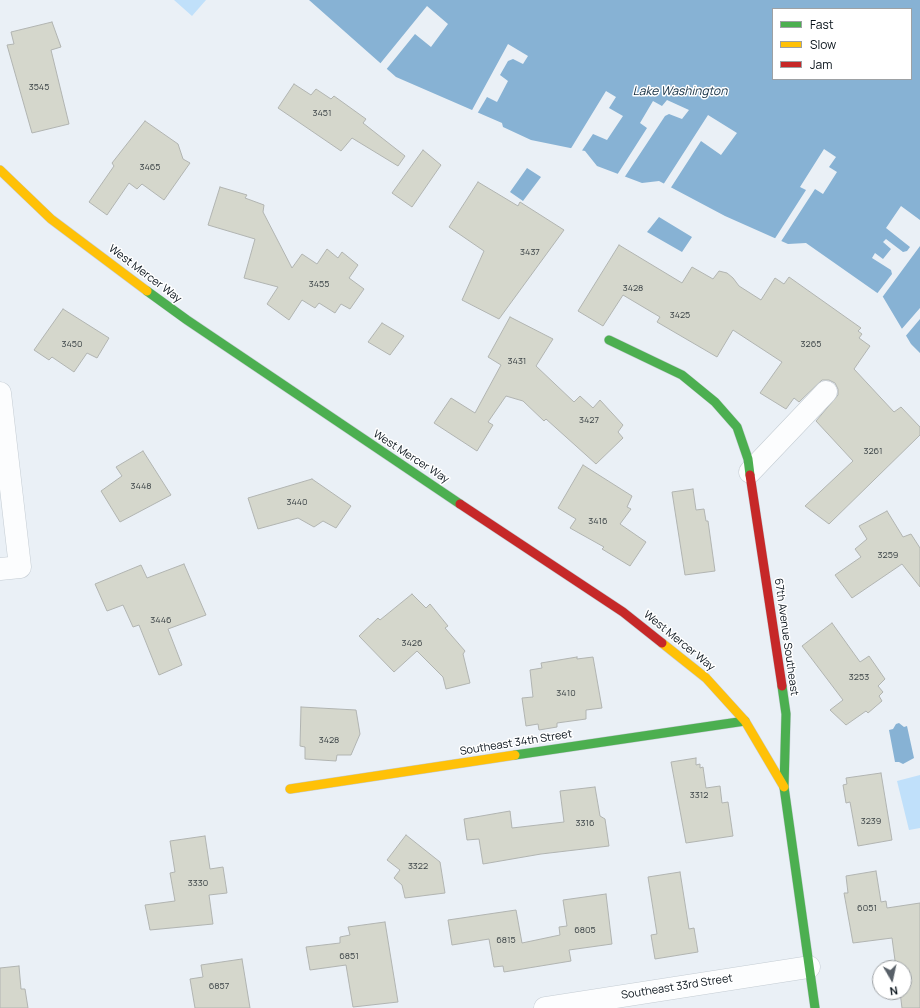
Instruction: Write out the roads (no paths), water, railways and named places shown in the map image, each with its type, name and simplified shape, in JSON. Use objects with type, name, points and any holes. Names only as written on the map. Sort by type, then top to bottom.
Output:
[{"type":"street","name":"West Mercer Way","points":[[0,170],[51,219],[187,320],[377,450],[624,612],[706,678],[745,721],[784,787]]},
{"type":"street","name":"67th Avenue Southeast","points":[[609,340],[682,375],[715,402],[737,427],[748,458],[786,714],[784,787],[815,1008]]},
{"type":"street","points":[[750,472],[826,392]]},
{"type":"street","points":[[0,393],[10,568]]},
{"type":"street","name":"Southeast 34th Street","points":[[290,789],[745,721]]},
{"type":"street","name":"Southeast 33rd Street","points":[[545,1008],[809,967]]},
{"type":"water","name":"Lake Washington","points":[[309,0],[920,0],[920,353],[911,344],[883,297],[806,243],[788,244],[725,216],[659,181],[642,183],[597,166],[585,151],[531,140],[503,127],[502,123],[396,77]]},
{"type":"water","points":[[527,168],[541,177],[523,201],[510,192]]},
{"type":"water","points":[[659,217],[692,237],[682,252],[647,232]]},
{"type":"water","points":[[899,723],[904,727],[907,726],[914,758],[903,764],[895,762],[889,730],[893,729],[896,724]]}]
